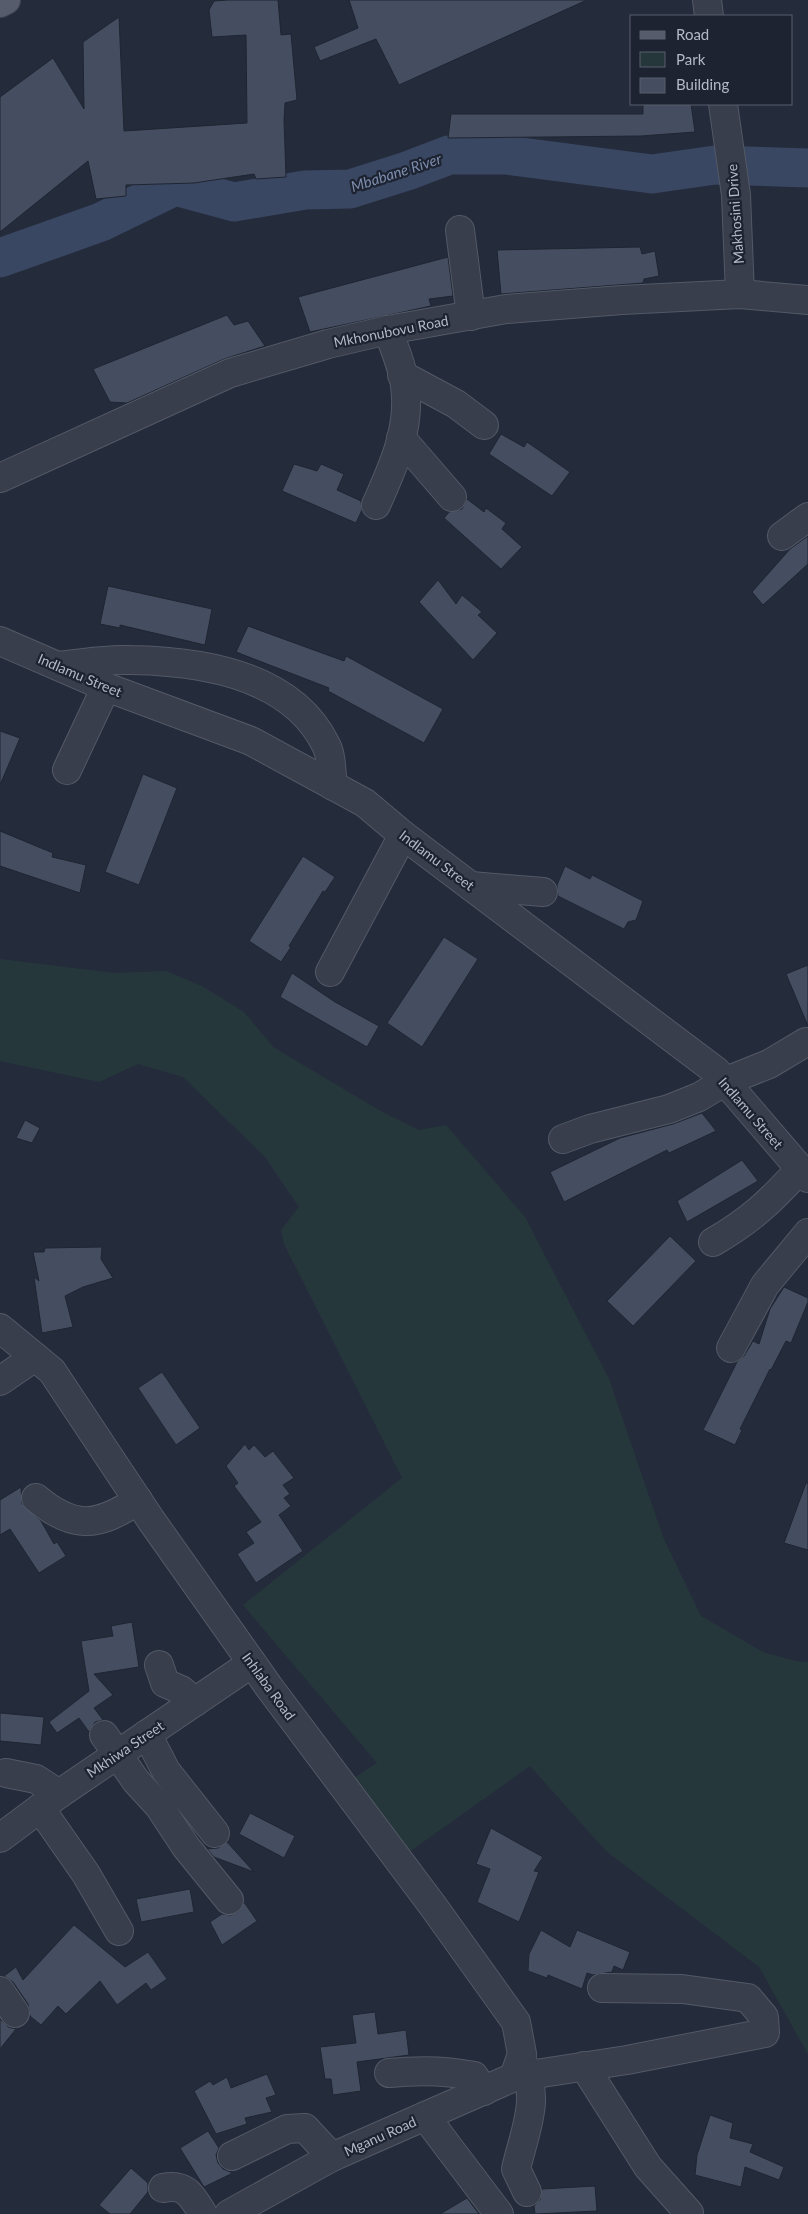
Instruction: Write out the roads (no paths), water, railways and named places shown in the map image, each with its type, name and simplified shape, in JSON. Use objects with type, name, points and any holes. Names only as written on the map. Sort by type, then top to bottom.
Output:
[{"type":"main road","points":[[0,3],[6,0]]},
{"type":"street","points":[[707,0],[709,15]]},
{"type":"street","name":"Makhosini Drive","points":[[724,115],[736,195],[740,294]]},
{"type":"street","points":[[460,230],[471,316]]},
{"type":"street","name":"Mkhonubovu Road","points":[[0,478],[230,373],[328,344],[388,330],[506,310],[603,302],[740,294],[808,300]]},
{"type":"street","points":[[376,505],[394,466],[406,420],[405,385],[388,330]]},
{"type":"street","points":[[402,374],[456,404],[484,425]]},
{"type":"street","points":[[401,438],[452,497]]},
{"type":"street","points":[[782,536],[808,517]]},
{"type":"street","name":"Indlamu Street","points":[[0,642],[106,688],[251,741],[365,803],[403,835],[716,1072],[804,1174]]},
{"type":"street","points":[[58,666],[130,660],[198,665],[242,676],[285,697],[312,722],[327,746],[333,786]]},
{"type":"street","points":[[67,770],[106,688]]},
{"type":"street","points":[[330,972],[403,835]]},
{"type":"street","points":[[471,886],[544,892]]},
{"type":"street","points":[[563,1139],[590,1129],[669,1109],[699,1097],[724,1082],[769,1064],[806,1042]]},
{"type":"street","points":[[713,1242],[746,1222],[775,1196],[804,1174]]},
{"type":"street","points":[[731,1348],[766,1285],[808,1233]]},
{"type":"street","name":"Inhlaba Road","points":[[0,1328],[52,1371],[138,1500],[252,1663],[516,2022],[532,2097],[530,2116],[516,2169],[527,2192]]},
{"type":"street","points":[[0,1381],[35,1357]]},
{"type":"street","points":[[36,1498],[53,1512],[79,1521],[100,1521],[120,1512],[138,1500]]},
{"type":"street","name":"Mkhiwa Street","points":[[0,1838],[49,1801],[111,1744],[147,1734],[252,1663]]},
{"type":"street","points":[[159,1665],[166,1683],[181,1690],[195,1702]]},
{"type":"street","points":[[147,1734],[166,1771],[215,1833]]},
{"type":"street","points":[[111,1744],[136,1781],[159,1806],[186,1847],[229,1900]]},
{"type":"street","points":[[6,1773],[36,1779],[86,1874],[119,1931]]},
{"type":"street","points":[[524,2063],[584,2066],[765,2033],[764,2017],[748,1998],[682,1989],[602,1988]]},
{"type":"street","name":"Mganu Road","points":[[236,2212],[332,2157],[514,2077],[524,2063]]},
{"type":"street","points":[[584,2066],[648,2167],[689,2213]]},
{"type":"street","points":[[389,2073],[422,2070],[474,2076],[484,2091]]},
{"type":"street","points":[[425,2116],[499,2214]]},
{"type":"street","points":[[232,2156],[287,2130],[306,2128],[332,2157]]},
{"type":"street","points":[[163,2188],[174,2186],[186,2189],[203,2214]]},
{"type":"waterway","name":"Mbabane River","points":[[0,258],[101,222],[175,186],[234,202],[305,190],[350,189],[449,155],[506,155],[652,174],[715,165],[808,168]]}]
